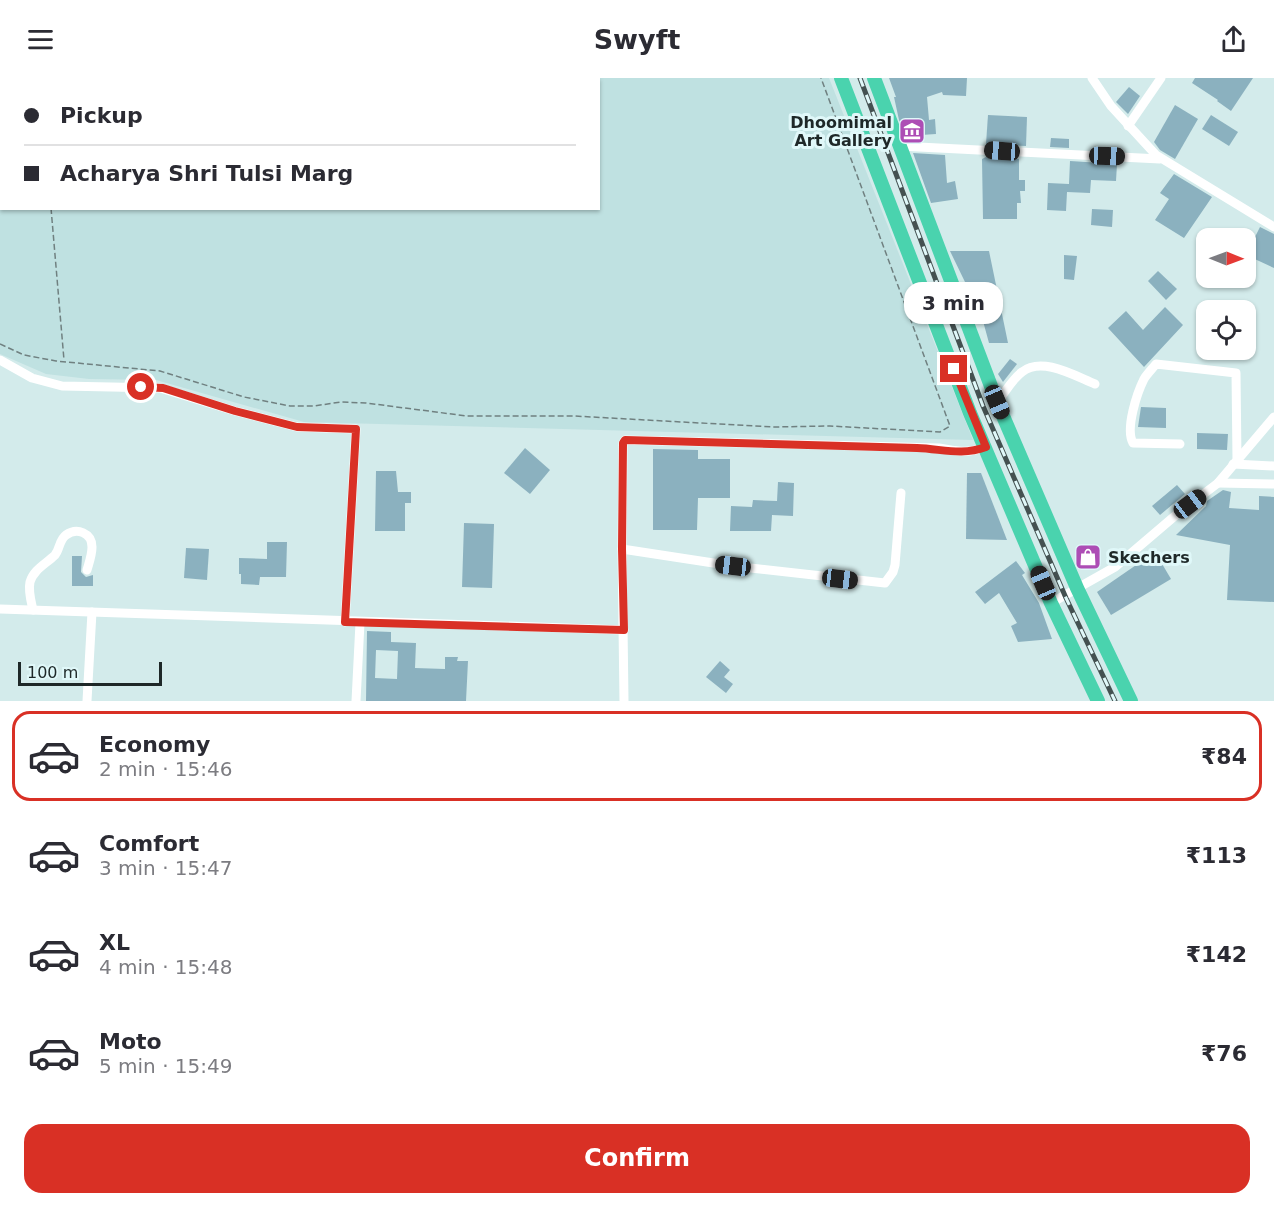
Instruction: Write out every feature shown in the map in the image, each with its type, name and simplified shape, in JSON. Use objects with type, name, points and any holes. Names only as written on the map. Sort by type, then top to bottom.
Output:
[{"type":"highway","points":[[841,78],[970,413],[1051,603],[1098,701]]},
{"type":"highway","points":[[874,78],[997,402],[1077,588],[1131,701]]},
{"type":"street","points":[[1092,78],[1128,126],[1160,159],[1274,227]]},
{"type":"street","points":[[1128,126],[1161,78]]},
{"type":"street","points":[[898,146],[1160,159]]},
{"type":"street","points":[[0,360],[32,378],[62,386],[160,388],[297,427],[356,429],[345,622]]},
{"type":"street","points":[[1180,444],[1133,443],[1129,436],[1136,402],[1145,378],[1156,364],[1236,373],[1238,379],[1235,462]]},
{"type":"street","points":[[997,402],[1020,373],[1036,366],[1044,366],[1095,384]]},
{"type":"street","points":[[1051,603],[1115,567],[1218,483],[1274,417]]},
{"type":"street","points":[[624,701],[622,549],[623,443],[626,440],[939,448],[960,453],[986,447]]},
{"type":"street","points":[[1235,462],[1274,466]]},
{"type":"street","points":[[1218,483],[1274,484]]},
{"type":"street","points":[[622,549],[702,562],[882,584],[890,578],[895,565],[901,493]]},
{"type":"street","points":[[33,610],[31,580],[39,568],[57,552],[64,536],[72,531],[82,532],[92,542],[87,570]]},
{"type":"street","points":[[0,609],[624,630]]},
{"type":"street","points":[[87,701],[92,612]]},
{"type":"street","points":[[356,701],[360,622]]},
{"type":"path","points":[[0,344],[24,355],[64,362],[153,370],[244,397],[290,406],[314,406],[342,402],[467,416],[574,416],[773,427],[830,426],[940,432],[950,426],[821,78]]},
{"type":"path","points":[[51,210],[64,362]]},
{"type":"shaded area","points":[[600,78],[829,78],[973,440],[304,422],[156,380],[89,379],[46,374],[0,354],[0,210],[600,210]]},
{"type":"building","points":[[889,78],[967,78],[966,96],[943,95],[942,92],[927,97],[929,120],[935,119],[936,134],[906,136],[899,120],[894,97],[896,97]]},
{"type":"building","points":[[1195,78],[1253,78],[1231,111],[1192,83]]},
{"type":"building","points":[[1129,87],[1140,96],[1128,114],[1116,102]]},
{"type":"building","points":[[1175,105],[1198,119],[1175,159],[1160,150],[1154,142]]},
{"type":"building","points":[[988,115],[1027,117],[1026,146],[986,144]]},
{"type":"building","points":[[1211,115],[1238,132],[1229,146],[1202,129]]},
{"type":"building","points":[[1051,138],[1069,139],[1069,148],[1050,147]]},
{"type":"building","points":[[913,153],[945,155],[947,183],[955,181],[958,199],[931,203]]},
{"type":"building","points":[[986,157],[1019,159],[1019,180],[1025,180],[1025,191],[1020,191],[1021,203],[1017,203],[1017,219],[983,219],[982,159]]},
{"type":"building","points":[[1070,161],[1117,164],[1116,181],[1091,180],[1090,193],[1067,192],[1066,211],[1047,210],[1048,183],[1069,184]]},
{"type":"building","points":[[1174,174],[1212,197],[1184,238],[1155,220],[1169,199],[1160,193]]},
{"type":"building","points":[[1092,209],[1113,210],[1112,227],[1091,225]]},
{"type":"building","points":[[1260,227],[1274,234],[1274,268],[1256,260],[1256,235]]},
{"type":"building","points":[[950,251],[989,251],[1008,343],[989,343],[983,321],[977,321],[965,282]]},
{"type":"building","points":[[1064,255],[1077,256],[1074,280],[1064,279]]},
{"type":"building","points":[[1158,271],[1177,289],[1166,300],[1148,281]]},
{"type":"building","points":[[1165,307],[1183,325],[1144,367],[1108,328],[1126,311],[1143,330]]},
{"type":"building","points":[[1010,359],[1017,364],[1003,382],[998,374]]},
{"type":"building","points":[[1141,407],[1166,408],[1166,428],[1138,427]]},
{"type":"building","points":[[1197,433],[1228,434],[1227,450],[1197,449]]},
{"type":"building","points":[[525,448],[550,470],[530,494],[504,473]]},
{"type":"building","points":[[653,449],[698,450],[698,459],[730,459],[730,498],[698,498],[697,530],[653,530]]},
{"type":"building","points":[[376,471],[396,471],[398,492],[411,492],[411,503],[405,503],[405,531],[375,531]]},
{"type":"building","points":[[967,473],[981,473],[1007,540],[966,539]]},
{"type":"building","points":[[778,482],[794,483],[793,516],[772,515],[771,531],[730,531],[731,506],[752,507],[753,500],[777,501]]},
{"type":"building","points":[[1177,485],[1185,494],[1160,515],[1152,506]]},
{"type":"building","points":[[1223,490],[1231,492],[1229,508],[1259,510],[1259,496],[1274,497],[1274,602],[1227,600],[1230,545],[1176,535],[1206,506],[1207,501]]},
{"type":"building","points":[[464,523],[494,524],[492,588],[462,587]]},
{"type":"building","points":[[267,542],[287,542],[286,577],[260,577],[259,585],[241,584],[239,558],[267,559]]},
{"type":"building","points":[[186,548],[209,549],[207,580],[184,578]]},
{"type":"building","points":[[1155,552],[1171,579],[1111,615],[1097,592]]},
{"type":"building","points":[[72,556],[82,556],[81,572],[86,577],[93,575],[93,586],[72,586]]},
{"type":"building","points":[[1016,561],[1025,573],[1022,575],[1039,603],[1052,639],[1018,642],[1011,626],[1017,623],[999,593],[985,604],[975,592]]},
{"type":"building","points":[[367,631],[391,632],[391,642],[416,643],[415,668],[445,669],[445,657],[458,657],[457,661],[468,661],[466,701],[366,701]],"holes":[[[376,650],[398,651],[397,679],[375,678]]]},
{"type":"building","points":[[720,661],[730,670],[724,677],[733,684],[726,693],[706,677]]},
{"type":"railway","points":[[860,78],[983,406],[1066,598],[1115,701]]},
{"type":"place","name":"Dhoomimal Art Gallery","points":[[912,131]]},
{"type":"place","name":"Skechers","points":[[1088,557]]},
{"type":"route","points":[[141,387],[163,388],[235,411],[297,427],[356,429],[345,622],[624,630],[622,549],[623,443],[625,440],[939,448],[968,453],[986,447],[970,413],[954,369]]}]
